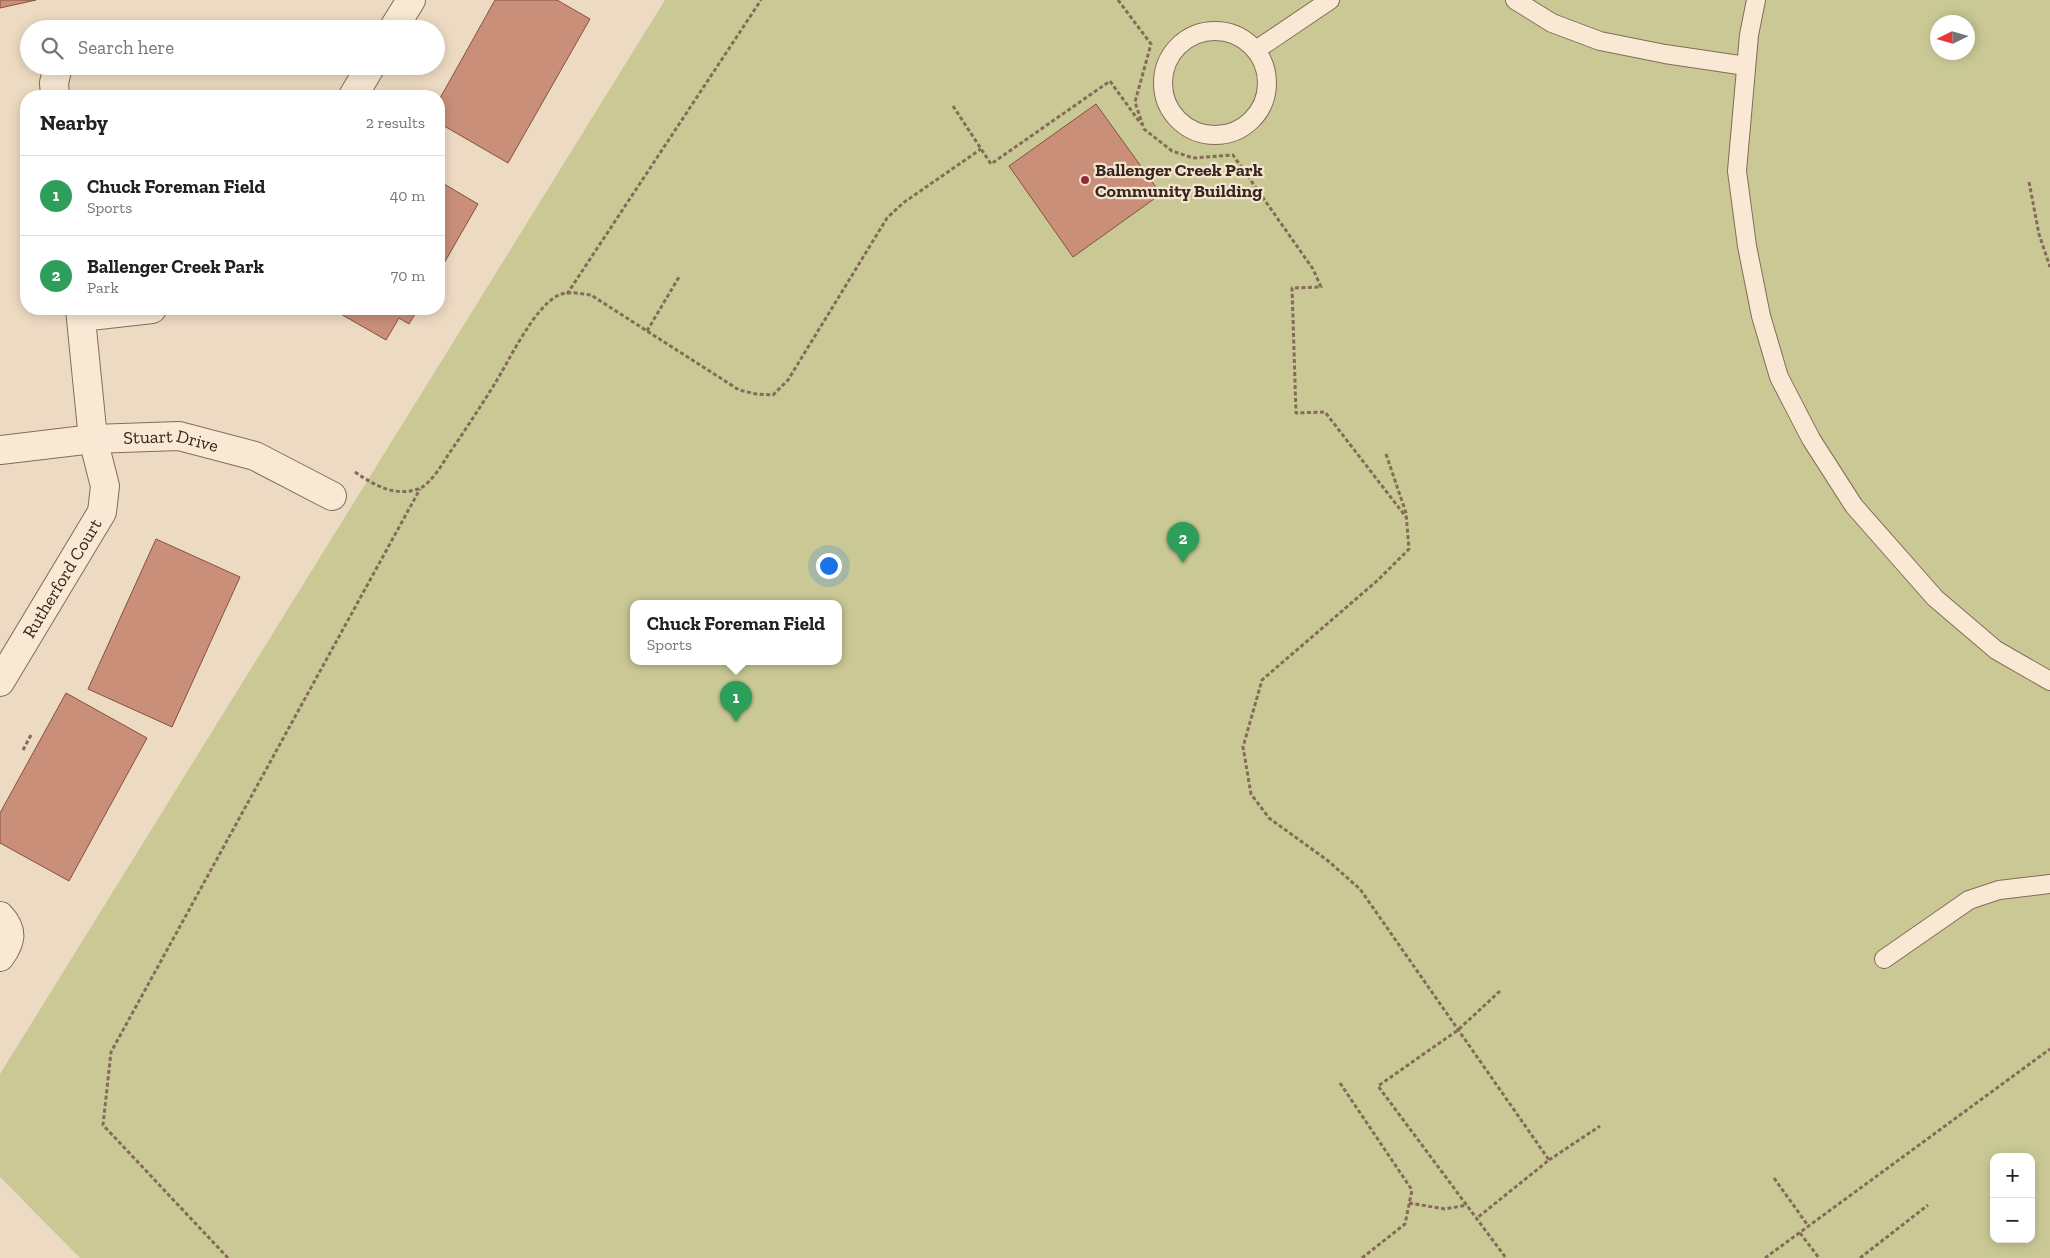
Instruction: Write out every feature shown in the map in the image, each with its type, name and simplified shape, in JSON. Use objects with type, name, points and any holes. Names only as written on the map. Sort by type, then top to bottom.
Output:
[{"type":"street","points":[[399,20],[411,0]]},
{"type":"street","points":[[55,90],[56,75]]},
{"type":"street","points":[[356,90],[365,75]]},
{"type":"street","name":"Rutherford Court","points":[[0,682],[102,512],[105,486],[93,439],[80,315]]},
{"type":"street","name":"Stuart Drive","points":[[0,450],[93,439],[179,436],[255,456],[332,496]]},
{"type":"street","points":[[0,916],[10,929],[9,945],[0,957]]},
{"type":"lane","points":[[1256,50],[1330,0]]},
{"type":"lane","points":[[1515,0],[1552,23],[1600,41],[1665,54],[1746,66]]},
{"type":"lane","points":[[1756,0],[1746,66],[1737,171],[1747,246],[1761,316],[1779,377],[1811,439],[1854,506],[1929,591],[1996,650],[2050,681]]},
{"type":"lane","points":[[1207,31],[1225,32],[1242,38],[1256,50],[1265,66],[1267,84],[1264,102],[1255,118],[1241,129],[1224,135],[1206,135],[1188,128],[1175,116],[1166,100],[1163,82],[1167,64],[1176,49],[1190,37],[1207,31]]},
{"type":"lane","points":[[1884,960],[1969,900],[1999,890],[2050,884]]},
{"type":"path","points":[[567,294],[761,0]]},
{"type":"path","points":[[1118,0],[1151,44],[1135,102],[1144,129]]},
{"type":"path","points":[[953,106],[991,164],[1110,81],[1144,129],[1172,151],[1193,158],[1233,155],[1313,269],[1322,287],[1292,288],[1296,413],[1325,412],[1407,518]]},
{"type":"path","points":[[228,1258],[103,1125],[111,1052],[420,489],[436,473],[469,424],[533,320],[547,303],[559,294],[591,295],[739,390],[756,394],[773,394],[788,380],[888,218],[903,203],[981,149]]},
{"type":"path","points":[[2028,182],[2039,234],[2050,267]]},
{"type":"path","points":[[647,331],[680,277]]},
{"type":"path","points":[[1386,454],[1407,518],[1409,549],[1378,580],[1262,680],[1243,747],[1251,794],[1269,818],[1327,860],[1360,889],[1549,1160]]},
{"type":"path","points":[[332,496],[350,469],[377,486],[401,492],[420,489]]},
{"type":"path","points":[[23,750],[32,733]]},
{"type":"path","points":[[1500,991],[1458,1030],[1378,1086],[1506,1258]]},
{"type":"path","points":[[1765,1258],[2050,1049]]},
{"type":"path","points":[[1340,1084],[1412,1190],[1405,1224],[1362,1258]]},
{"type":"path","points":[[1477,1218],[1549,1160],[1600,1126]]},
{"type":"path","points":[[1774,1178],[1809,1227]]},
{"type":"path","points":[[1410,1203],[1445,1208],[1467,1205]]},
{"type":"path","points":[[1860,1258],[1928,1205]]},
{"type":"path","points":[[1800,1234],[1819,1258]]},
{"type":"shaded area","points":[[665,0],[2050,0],[2050,1258],[80,1258],[0,1177],[0,1074]]},
{"type":"building","points":[[0,0],[36,0],[0,8]]},
{"type":"building","points":[[495,0],[557,0],[590,19],[508,163],[445,126],[445,90]]},
{"type":"building","name":"Ballenger Creek Park Community Building","points":[[1096,104],[1161,194],[1073,257],[1009,166]]},
{"type":"building","points":[[445,185],[478,204],[445,262]]},
{"type":"building","points":[[342,315],[414,315],[409,324],[399,318],[386,340]]},
{"type":"building","points":[[156,539],[240,577],[172,727],[88,689]]},
{"type":"building","points":[[66,693],[147,738],[69,881],[0,843],[0,813]]},
{"type":"place","name":"Ballenger Creek Park Community Building","points":[[1085,180]]},
{"type":"place","name":"Ballenger Creek Park","points":[[1183,563]]},
{"type":"place","name":"Chuck Foreman Field","points":[[736,722]]}]
